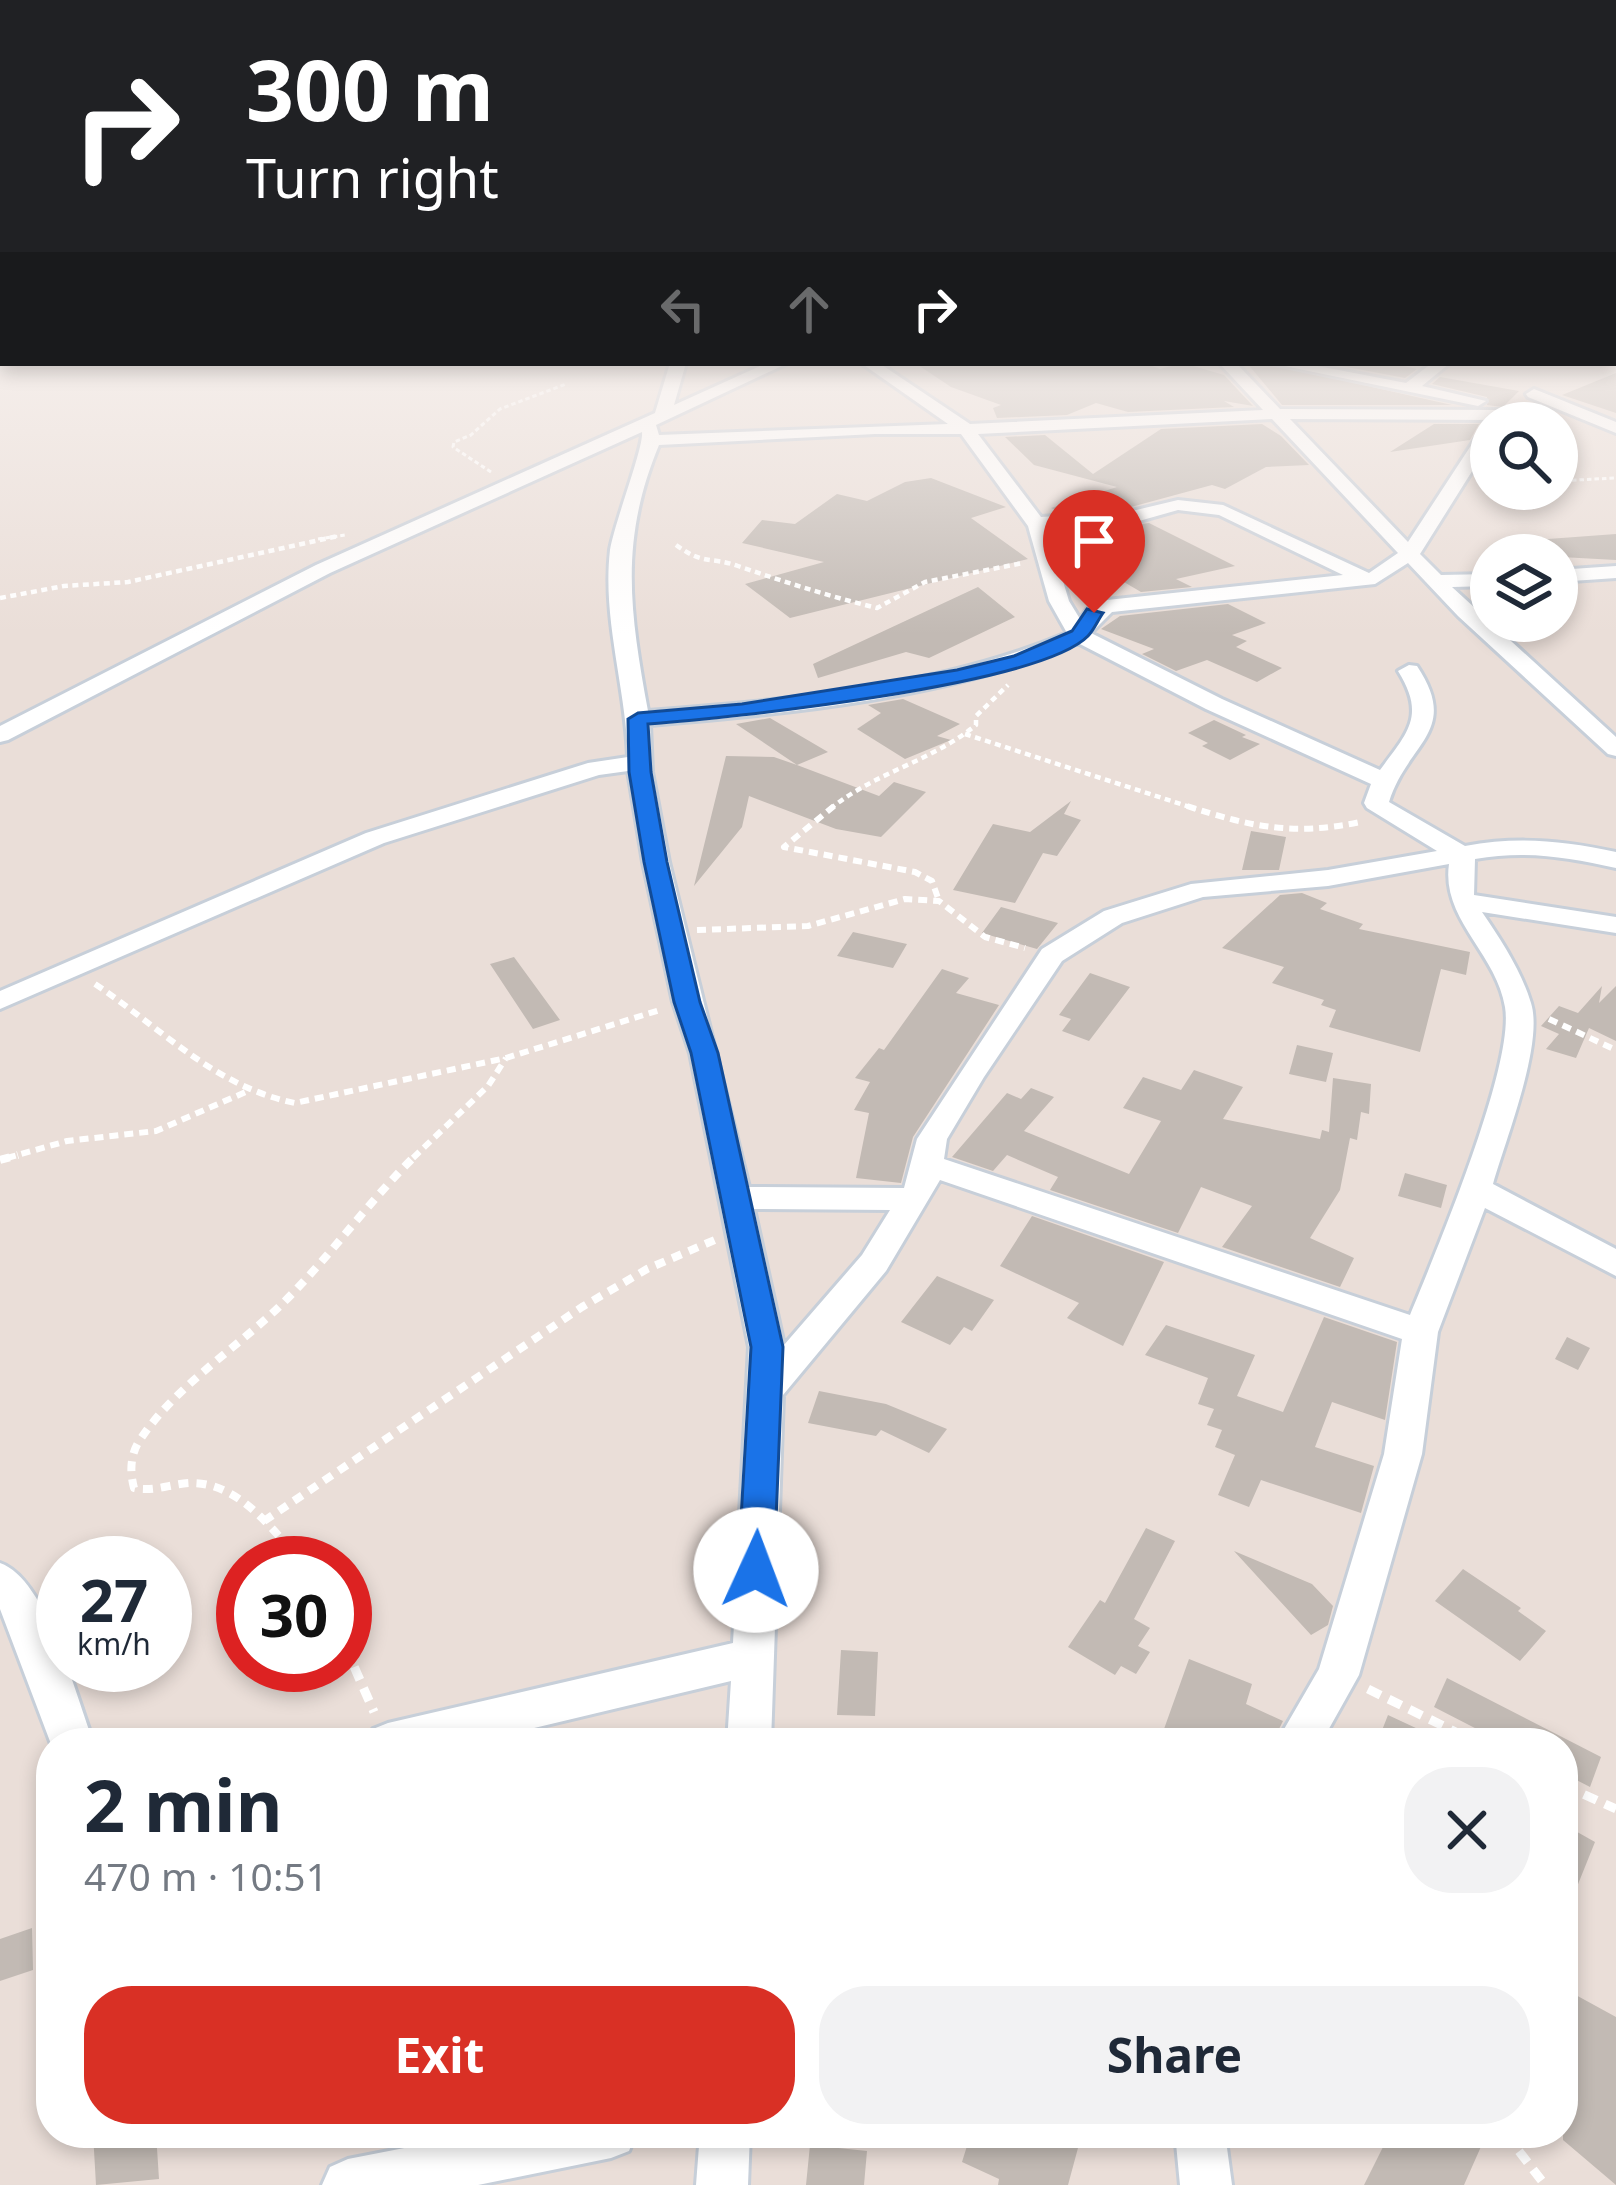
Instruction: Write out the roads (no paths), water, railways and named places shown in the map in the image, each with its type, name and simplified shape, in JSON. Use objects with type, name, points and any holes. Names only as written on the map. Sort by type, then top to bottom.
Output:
[{"type":"street","points":[[0,735],[322,568],[517,481],[649,430]]},
{"type":"street","points":[[653,430],[620,549],[619,607],[638,719],[640,763],[671,931],[704,1053],[767,1347],[750,1728]]},
{"type":"street","points":[[967,430],[1035,523],[1059,601],[1079,635],[1214,704],[1382,780]]},
{"type":"street","points":[[1294,430],[1366,512],[1412,551],[1465,612],[1616,749]]},
{"type":"street","points":[[1370,578],[1412,551],[1470,462]]},
{"type":"street","points":[[1035,523],[1132,518],[1202,505],[1223,510],[1370,578]]},
{"type":"street","points":[[1578,575],[1616,572]]},
{"type":"street","points":[[638,719],[742,710],[957,676],[1021,660],[1079,635],[1094,613],[1107,606],[1370,578],[1470,579]]},
{"type":"street","points":[[1409,671],[1424,695],[1424,719],[1404,761],[1382,780],[1376,803],[1462,855]]},
{"type":"street","points":[[0,1001],[375,838],[596,768],[640,763]]},
{"type":"street","points":[[764,1394],[874,1263],[925,1180],[932,1138],[1052,955],[1113,917],[1199,889],[1328,878],[1527,845],[1616,860]]},
{"type":"street","points":[[1307,1728],[1338,1675],[1403,1454],[1421,1332],[1476,1189],[1515,1053],[1519,1007],[1493,948],[1462,901],[1462,855]]},
{"type":"street","points":[[1462,901],[1608,918]]},
{"type":"street","points":[[926,1164],[1421,1332]]},
{"type":"street","points":[[1476,1189],[1616,1264]]},
{"type":"street","points":[[739,1214],[910,1199]]},
{"type":"street","points":[[0,1580],[19,1602],[66,1728]]},
{"type":"street","points":[[409,1728],[753,1658]]},
{"type":"street","points":[[348,2185],[535,2148]]},
{"type":"street","points":[[722,2185],[724,2148]]},
{"type":"street","points":[[1202,2148],[1206,2185]]}]
